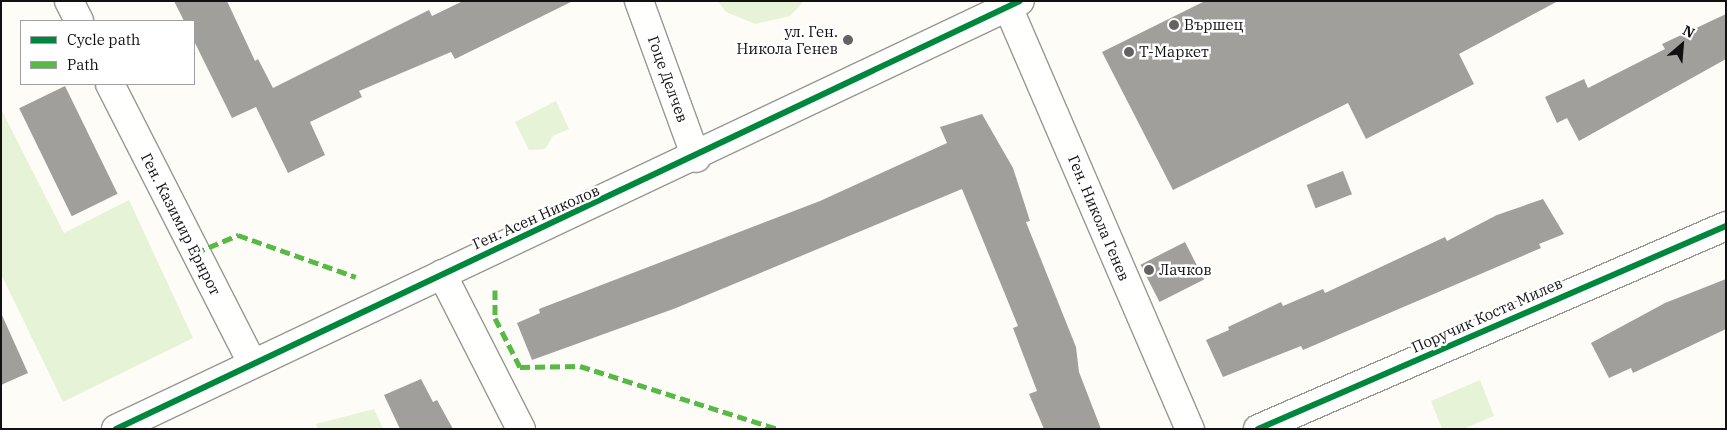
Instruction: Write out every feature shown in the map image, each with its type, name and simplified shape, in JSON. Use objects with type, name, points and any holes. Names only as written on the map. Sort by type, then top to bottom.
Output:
[{"type":"street","points":[[69,1],[78,20]]},
{"type":"street","name":"Гоце Делчев","points":[[639,1],[696,158]]},
{"type":"street","name":"Ген. Асен Николов","points":[[116,429],[442,274],[696,158],[1014,4]]},
{"type":"street","name":"Ген. Никола Генев","points":[[1014,4],[1190,429]]},
{"type":"street","name":"Ген. Казимир Ернрот","points":[[111,85],[252,363]]},
{"type":"street","name":"Поручик Коста Милев","points":[[1258,429],[1726,226]]},
{"type":"street","points":[[442,274],[521,429]]},
{"type":"green space","points":[[718,1],[804,1],[790,16],[755,24],[726,12]]},
{"type":"green space","points":[[556,101],[569,129],[553,136],[545,149],[529,150],[515,122]]},
{"type":"green space","points":[[1,109],[64,233],[129,200],[193,338],[63,402],[1,274]]},
{"type":"green space","points":[[1480,380],[1494,416],[1463,429],[1442,429],[1431,401]]},
{"type":"green space","points":[[374,409],[383,429],[318,429],[316,424]]},
{"type":"building","points":[[174,1],[227,1],[255,61],[258,59],[273,88],[429,10],[432,16],[463,1],[573,1],[455,59],[451,52],[359,91],[362,97],[310,122],[325,155],[288,173],[256,107],[232,118],[195,43],[195,20],[184,20]]},
{"type":"building","points":[[1205,1],[1558,1],[1459,54],[1474,84],[1366,139],[1348,103],[1173,190],[1102,52]]},
{"type":"building","points":[[1726,14],[1726,59],[1579,141],[1567,118],[1557,123],[1545,97],[1584,79],[1588,88],[1665,49],[1662,44]]},
{"type":"building","points":[[65,86],[118,194],[72,216],[19,108]]},
{"type":"building","points":[[982,114],[1013,168],[1030,221],[1026,222],[1076,347],[1079,372],[1101,429],[1044,429],[1029,394],[1037,391],[1013,328],[1018,326],[962,189],[676,308],[532,360],[517,323],[540,313],[539,309],[820,201],[947,143],[940,127]]},
{"type":"building","points":[[1343,171],[1352,194],[1316,208],[1307,185]]},
{"type":"building","points":[[1543,199],[1564,234],[1539,244],[1541,248],[1303,350],[1301,346],[1223,377],[1206,340],[1229,330],[1228,327],[1281,302],[1283,306],[1323,289],[1325,293],[1445,237],[1447,241],[1497,215]]},
{"type":"building","points":[[1185,242],[1204,279],[1160,302],[1140,265]]},
{"type":"building","points":[[1726,279],[1726,329],[1633,373],[1631,368],[1609,378],[1591,343],[1665,303]]},
{"type":"building","points":[[1,313],[28,373],[1,385]]},
{"type":"building","points":[[421,379],[433,402],[437,400],[453,429],[400,429],[384,395]]},
{"type":"marked path","points":[[195,253],[238,235],[356,277]]},
{"type":"marked path","points":[[495,290],[495,318],[520,367],[580,366],[778,429]]},
{"type":"cycle path","points":[[116,429],[1020,1]]},
{"type":"cycle path","points":[[1258,429],[1726,226]]},
{"type":"place","name":"Вършец","points":[[1174,25]]},
{"type":"place","name":"ул. Ген. Никола Генев","points":[[848,40]]},
{"type":"place","name":"Т-Маркет","points":[[1129,52]]},
{"type":"place","name":"Лачков","points":[[1149,270]]}]
